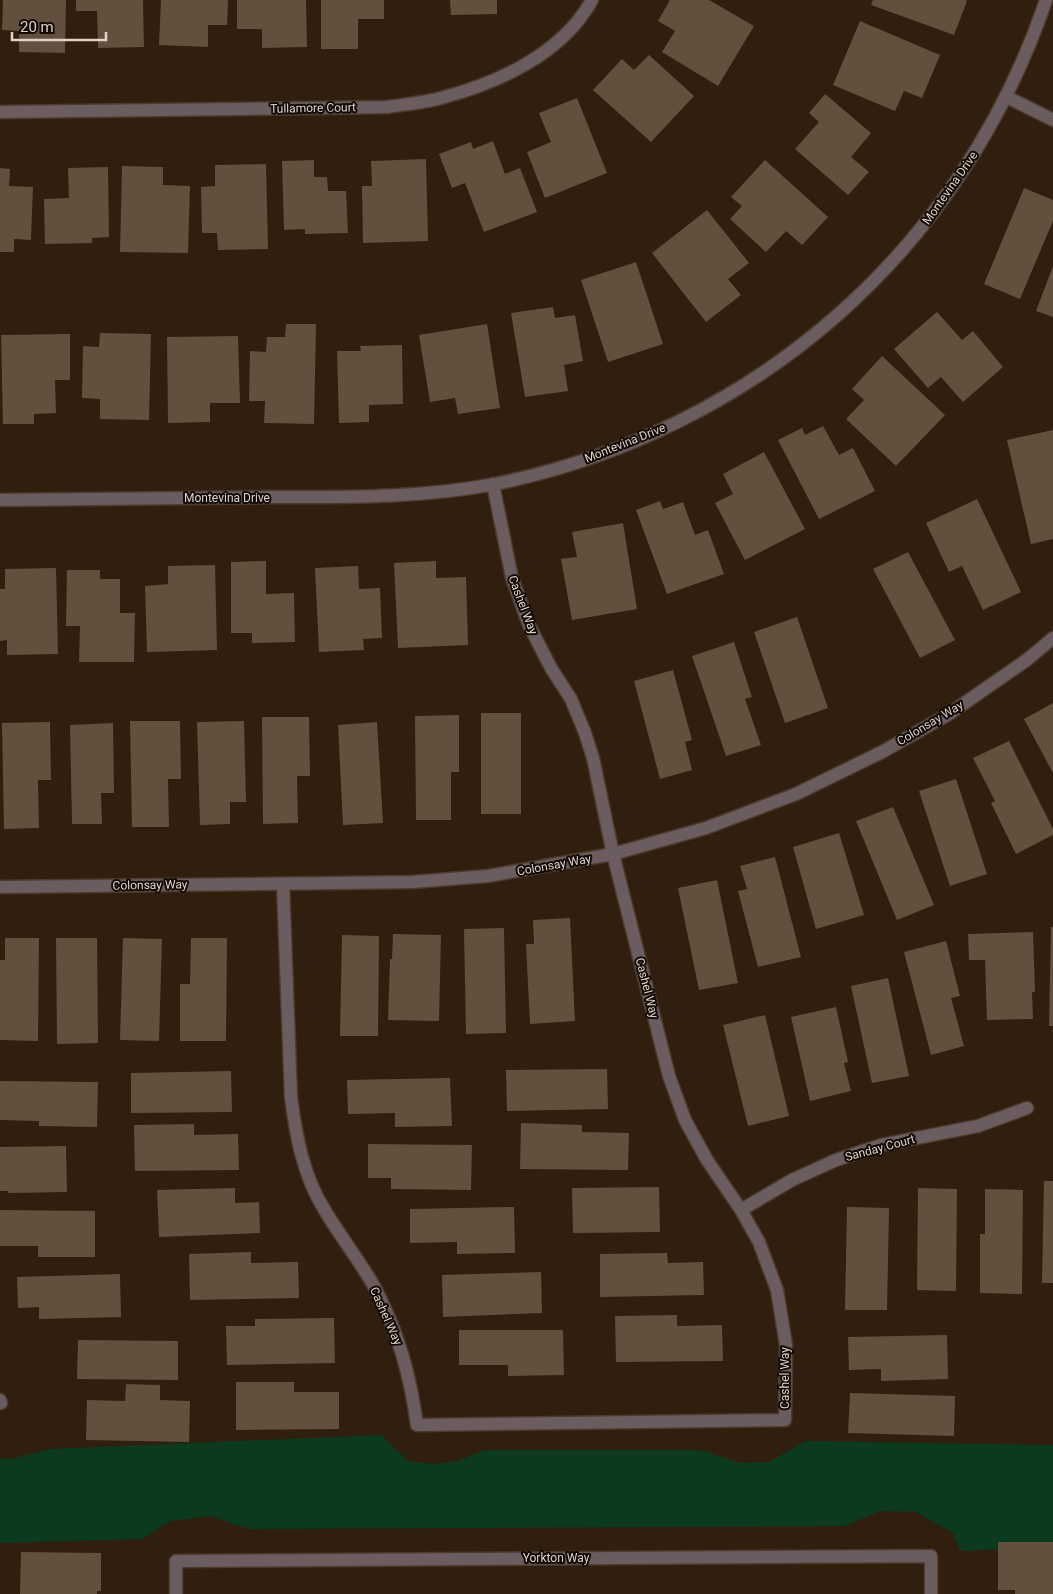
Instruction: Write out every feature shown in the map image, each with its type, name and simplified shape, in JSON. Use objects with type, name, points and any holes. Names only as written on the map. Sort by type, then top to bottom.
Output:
[{"type":"street","name":"Tullamore Court","points":[[0,112],[388,107],[439,99],[484,84],[530,62],[560,40],[586,12],[592,0]]},
{"type":"street","name":"Montevina Drive","points":[[0,500],[362,497],[426,494],[493,484],[551,471],[623,446],[692,415],[758,376],[819,331],[876,280],[926,223],[970,161],[1007,97],[1034,36],[1046,0]]},
{"type":"street","points":[[1007,97],[1053,120]]},
{"type":"street","name":"Cashel Way","points":[[283,884],[291,1097],[294,1125],[305,1170],[323,1207],[375,1288],[400,1343],[412,1389],[417,1425],[785,1420],[786,1345],[777,1290],[759,1242],[741,1210],[707,1160],[685,1120],[668,1076],[585,733],[571,699],[529,625],[512,578],[493,484]]},
{"type":"street","name":"Colonsay Way","points":[[0,887],[412,882],[488,876],[614,854],[706,828],[796,794],[882,752],[949,714],[1028,659],[1053,638]]},
{"type":"street","name":"Sanday Court","points":[[741,1210],[792,1180],[836,1160],[881,1145],[978,1126],[1027,1108]]},
{"type":"street","name":"Yorkton Way","points":[[176,1594],[176,1560],[921,1556],[931,1556],[931,1594]]},
{"type":"green space","points":[[381,1435],[408,1461],[434,1464],[457,1461],[484,1450],[693,1450],[704,1451],[740,1463],[769,1462],[806,1441],[1053,1445],[1053,1546],[960,1551],[953,1533],[916,1512],[881,1511],[845,1526],[248,1529],[210,1516],[171,1521],[142,1539],[0,1543],[0,1458],[10,1459],[51,1449]]},
{"type":"building","points":[[3,0],[66,0],[65,53],[19,52],[19,31],[2,30]]},
{"type":"building","points":[[76,0],[143,0],[144,47],[98,48],[97,11],[76,11]]},
{"type":"building","points":[[161,0],[228,0],[227,25],[208,25],[208,47],[159,45]]},
{"type":"building","points":[[237,0],[306,0],[307,47],[262,48],[262,29],[237,29]]},
{"type":"building","points":[[321,0],[384,0],[384,19],[358,19],[358,49],[321,49]]},
{"type":"building","points":[[450,0],[497,0],[497,14],[451,15]]},
{"type":"building","points":[[670,0],[709,0],[754,26],[718,86],[662,52],[675,31],[658,21]]},
{"type":"building","points":[[873,0],[967,1],[954,35],[871,5]]},
{"type":"building","points":[[860,21],[940,55],[922,98],[904,91],[895,111],[833,85]]},
{"type":"building","points":[[649,55],[694,96],[651,142],[593,90],[622,59],[634,70]]},
{"type":"building","points":[[825,94],[871,133],[851,157],[869,172],[848,195],[795,149],[819,122],[809,113]]},
{"type":"building","points":[[577,98],[607,173],[545,198],[527,152],[551,142],[539,113]]},
{"type":"building","points":[[493,141],[505,174],[520,168],[537,212],[484,232],[465,183],[452,188],[439,154],[471,142],[473,149]]},
{"type":"building","points":[[426,159],[428,241],[363,243],[362,186],[372,186],[371,161]]},
{"type":"building","points":[[314,160],[314,177],[327,177],[328,191],[346,191],[348,233],[305,234],[305,229],[284,230],[282,161]]},
{"type":"building","points":[[765,160],[828,217],[802,245],[786,231],[766,252],[730,219],[742,206],[731,197]]},
{"type":"building","points":[[266,164],[268,249],[218,250],[217,233],[202,233],[201,187],[215,186],[215,165]]},
{"type":"building","points":[[122,166],[163,167],[163,185],[190,186],[188,253],[120,252]]},
{"type":"building","points":[[108,167],[109,237],[92,238],[92,243],[45,244],[44,199],[69,198],[68,168]]},
{"type":"building","points":[[0,168],[10,169],[9,186],[33,187],[31,240],[14,239],[14,252],[0,252]]},
{"type":"building","points":[[1024,188],[1053,200],[1053,221],[1020,299],[984,284]]},
{"type":"building","points":[[707,210],[749,263],[728,279],[741,295],[706,322],[652,253]]},
{"type":"building","points":[[636,262],[663,344],[608,362],[581,280]]},
{"type":"building","points":[[1053,266],[1053,317],[1036,311]]},
{"type":"building","points":[[553,307],[555,318],[575,315],[583,361],[564,365],[568,391],[525,397],[511,313]]},
{"type":"building","points":[[937,312],[962,340],[973,331],[1003,367],[963,402],[941,377],[928,388],[894,349]]},
{"type":"building","points":[[286,324],[316,324],[314,424],[264,423],[265,401],[249,401],[250,351],[266,352],[267,337],[285,337]]},
{"type":"building","points":[[487,324],[500,408],[458,414],[455,398],[430,402],[419,335]]},
{"type":"building","points":[[100,333],[151,334],[149,420],[100,419],[100,399],[82,398],[83,346],[99,347]]},
{"type":"building","points":[[70,334],[70,380],[55,380],[56,413],[34,414],[34,424],[3,424],[1,335]]},
{"type":"building","points":[[238,336],[240,403],[210,403],[210,422],[168,423],[167,337]]},
{"type":"building","points":[[402,345],[403,404],[369,405],[369,422],[339,423],[337,351],[361,351],[360,346]]},
{"type":"building","points":[[882,356],[945,415],[896,466],[846,419],[864,400],[852,389]]},
{"type":"building","points":[[823,426],[839,455],[853,448],[875,491],[819,519],[778,440],[802,428],[805,435]]},
{"type":"building","points":[[1053,430],[1053,539],[1031,544],[1007,440]]},
{"type":"building","points":[[764,452],[805,529],[745,560],[715,503],[733,494],[723,474]]},
{"type":"building","points":[[977,499],[1021,592],[983,610],[962,566],[949,572],[926,523]]},
{"type":"building","points":[[660,501],[663,509],[683,502],[695,535],[708,530],[724,574],[667,594],[636,510]]},
{"type":"building","points":[[623,523],[637,609],[572,620],[561,559],[577,557],[572,532]]},
{"type":"building","points":[[908,552],[955,640],[920,658],[873,569]]},
{"type":"building","points":[[266,561],[266,594],[294,593],[295,642],[252,643],[252,633],[231,633],[231,562]]},
{"type":"building","points":[[436,561],[436,578],[466,577],[468,645],[398,648],[394,563]]},
{"type":"building","points":[[215,565],[217,650],[147,652],[145,586],[168,584],[168,566]]},
{"type":"building","points":[[358,566],[359,589],[380,588],[382,638],[363,639],[364,650],[319,652],[315,568]]},
{"type":"building","points":[[56,568],[58,654],[7,655],[7,640],[0,641],[0,589],[5,589],[5,569]]},
{"type":"building","points":[[67,570],[100,570],[100,579],[120,579],[120,613],[135,613],[134,662],[79,662],[80,626],[66,626]]},
{"type":"building","points":[[797,617],[828,708],[785,723],[754,632]]},
{"type":"building","points":[[734,642],[752,697],[745,699],[761,745],[726,756],[692,656]]},
{"type":"building","points":[[673,670],[692,740],[685,742],[692,770],[660,779],[634,681]]},
{"type":"building","points":[[1053,703],[1053,773],[1024,719]]},
{"type":"building","points":[[481,713],[521,713],[521,814],[481,814]]},
{"type":"building","points":[[459,715],[459,772],[451,772],[451,820],[416,820],[415,716]]},
{"type":"building","points":[[262,717],[309,717],[310,776],[297,776],[298,823],[263,824]]},
{"type":"building","points":[[130,721],[180,721],[181,779],[168,779],[169,827],[132,827]]},
{"type":"building","points":[[244,721],[246,802],[230,802],[230,824],[200,825],[197,722]]},
{"type":"building","points":[[50,722],[51,780],[38,780],[39,828],[4,829],[2,723]]},
{"type":"building","points":[[377,722],[383,823],[343,825],[338,725]]},
{"type":"building","points":[[113,723],[114,793],[101,793],[102,824],[72,824],[70,725]]},
{"type":"building","points":[[1009,741],[1053,829],[1053,835],[1016,854],[991,803],[995,801],[973,758]]},
{"type":"building","points":[[956,779],[987,874],[950,886],[919,791]]},
{"type":"building","points":[[893,807],[934,905],[897,920],[856,821]]},
{"type":"building","points":[[839,833],[864,915],[816,929],[793,847]]},
{"type":"building","points":[[775,857],[801,957],[758,967],[738,891],[747,889],[740,866]]},
{"type":"building","points":[[717,880],[738,983],[699,990],[678,888]]},
{"type":"building","points":[[570,918],[575,1021],[530,1024],[526,944],[534,944],[533,920]]},
{"type":"building","points":[[1051,927],[1053,927],[1053,1026],[1049,1026]]},
{"type":"building","points":[[504,928],[506,1033],[466,1034],[464,929]]},
{"type":"building","points":[[1033,932],[1035,992],[1032,992],[1033,1019],[987,1020],[985,960],[969,960],[968,934]]},
{"type":"building","points":[[393,934],[441,935],[439,1021],[388,1020],[390,959],[392,959]]},
{"type":"building","points":[[342,935],[379,936],[378,1036],[340,1036]]},
{"type":"building","points":[[5,938],[39,938],[38,1041],[0,1040],[0,960],[5,960]]},
{"type":"building","points":[[56,938],[97,938],[98,1043],[57,1044]]},
{"type":"building","points":[[123,938],[162,939],[159,1041],[120,1040]]},
{"type":"building","points":[[191,938],[227,938],[226,1041],[180,1041],[180,984],[190,984]]},
{"type":"building","points":[[946,941],[960,996],[951,998],[964,1046],[931,1055],[904,952]]},
{"type":"building","points":[[888,978],[909,1076],[872,1083],[851,986]]},
{"type":"building","points":[[836,1007],[848,1062],[844,1063],[851,1091],[810,1101],[791,1017]]},
{"type":"building","points":[[765,1015],[789,1116],[748,1126],[723,1025]]},
{"type":"building","points":[[607,1069],[608,1109],[507,1111],[506,1070]]},
{"type":"building","points":[[231,1071],[232,1112],[131,1113],[131,1073]]},
{"type":"building","points":[[450,1078],[452,1126],[395,1127],[395,1113],[348,1114],[347,1080]]},
{"type":"building","points":[[0,1081],[98,1082],[97,1127],[39,1126],[39,1121],[0,1120]]},
{"type":"building","points":[[521,1123],[582,1125],[582,1132],[629,1133],[628,1170],[520,1169]]},
{"type":"building","points":[[194,1124],[194,1135],[238,1134],[239,1170],[135,1171],[134,1125]]},
{"type":"building","points":[[368,1144],[472,1145],[471,1190],[391,1189],[391,1178],[368,1178]]},
{"type":"building","points":[[66,1146],[67,1192],[8,1193],[8,1191],[0,1191],[0,1147]]},
{"type":"building","points":[[1044,1181],[1053,1181],[1053,1283],[1042,1283]]},
{"type":"building","points":[[659,1187],[660,1232],[573,1233],[572,1188]]},
{"type":"building","points":[[235,1188],[235,1203],[259,1202],[260,1233],[159,1237],[157,1190]]},
{"type":"building","points":[[918,1188],[957,1189],[956,1291],[917,1290]]},
{"type":"building","points":[[985,1189],[1023,1190],[1022,1294],[980,1293],[980,1234],[985,1234]]},
{"type":"building","points":[[514,1207],[515,1253],[457,1254],[457,1242],[410,1243],[410,1209]]},
{"type":"building","points":[[847,1207],[889,1208],[887,1310],[845,1310]]},
{"type":"building","points":[[0,1210],[95,1211],[95,1257],[38,1257],[38,1246],[0,1246]]},
{"type":"building","points":[[251,1252],[251,1263],[298,1262],[299,1298],[190,1300],[189,1254]]},
{"type":"building","points":[[667,1253],[668,1263],[703,1262],[704,1295],[600,1297],[600,1254]]},
{"type":"building","points":[[541,1272],[542,1313],[443,1317],[442,1275]]},
{"type":"building","points":[[120,1274],[121,1317],[39,1319],[39,1307],[18,1308],[17,1277]]},
{"type":"building","points":[[677,1315],[677,1326],[722,1325],[723,1361],[616,1362],[615,1316]]},
{"type":"building","points":[[334,1318],[335,1363],[227,1365],[226,1326],[255,1326],[255,1319]]},
{"type":"building","points":[[459,1330],[563,1330],[564,1375],[508,1376],[508,1365],[459,1365]]},
{"type":"building","points":[[947,1335],[948,1379],[881,1381],[881,1369],[849,1370],[848,1337]]},
{"type":"building","points":[[78,1340],[178,1341],[178,1380],[77,1379]]},
{"type":"building","points":[[236,1382],[294,1382],[294,1392],[339,1392],[339,1429],[236,1430]]},
{"type":"building","points":[[126,1384],[160,1385],[160,1400],[190,1401],[189,1442],[86,1440],[87,1400],[125,1401]]},
{"type":"building","points":[[850,1393],[955,1396],[954,1436],[848,1433]]},
{"type":"building","points":[[998,1542],[1053,1542],[1053,1594],[1015,1594],[1015,1590],[998,1590]]},
{"type":"building","points":[[21,1552],[101,1553],[101,1591],[97,1591],[97,1594],[20,1594]]}]
